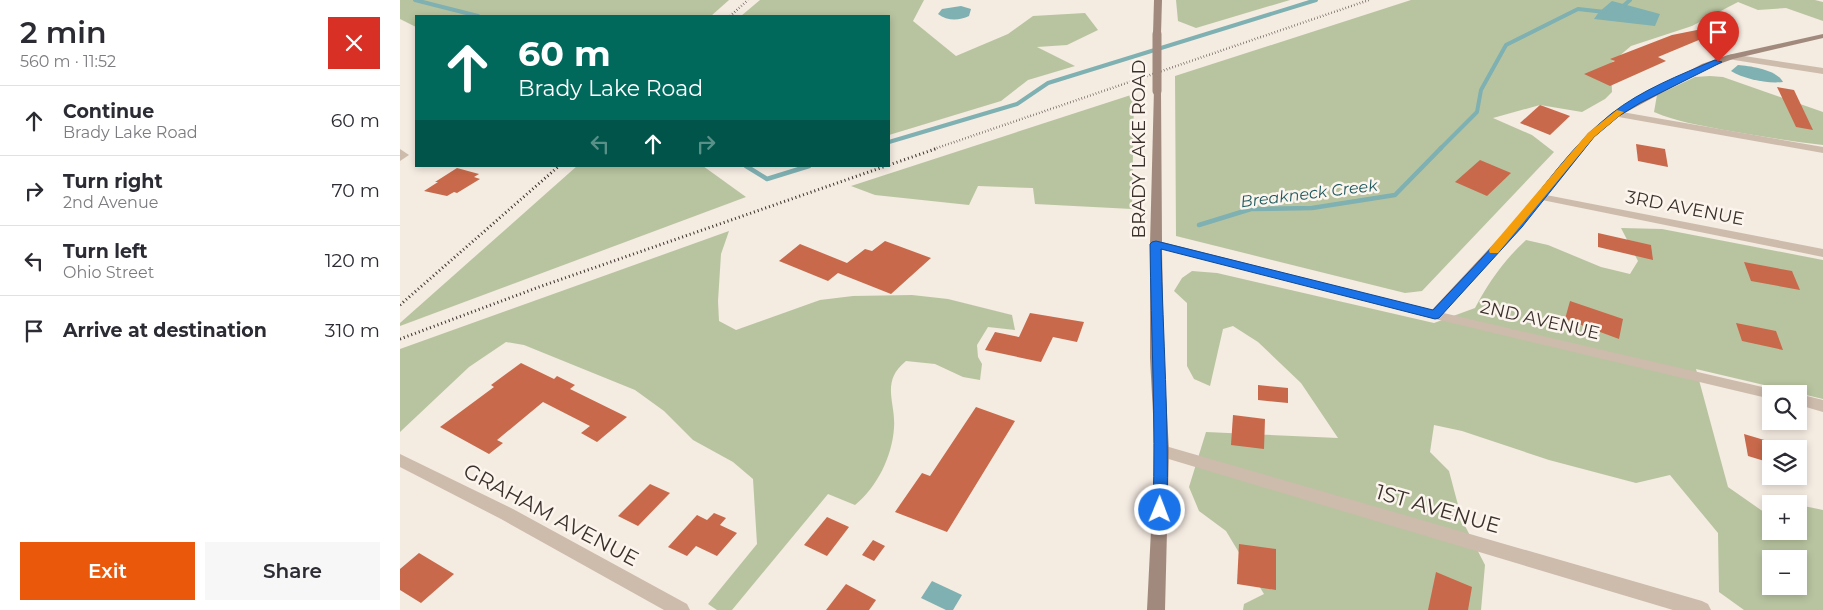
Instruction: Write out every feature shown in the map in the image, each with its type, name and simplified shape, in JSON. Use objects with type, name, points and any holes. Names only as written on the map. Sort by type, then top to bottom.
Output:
[{"type":"street","name":"BRADY LAKE ROAD","points":[[1156,610],[1162,451],[1157,358],[1158,0]]},
{"type":"street","points":[[1435,315],[1541,196],[1591,135],[1616,114],[1705,66],[1731,57],[1823,36]]},
{"type":"street","points":[[1731,57],[1823,71]]},
{"type":"street","points":[[1616,114],[1823,150]]},
{"type":"street","points":[[400,152],[404,155],[400,158]]},
{"type":"street","name":"3RD AVENUE","points":[[1541,196],[1823,253]]},
{"type":"street","name":"2ND AVENUE","points":[[1156,244],[1435,315],[1762,392]]},
{"type":"street","points":[[1807,402],[1823,406]]},
{"type":"street","name":"1ST AVENUE","points":[[1162,451],[1702,610]]},
{"type":"street","name":"GRAHAM AVENUE","points":[[400,460],[507,514],[681,610]]},
{"type":"green space","points":[[400,0],[729,0],[712,15],[415,15],[415,26],[400,19]]},
{"type":"green space","points":[[760,0],[924,0],[913,21],[956,56],[1008,34],[1033,16],[1085,13],[1098,30],[1067,45],[1037,47],[1075,66],[1028,80],[1001,101],[890,135],[890,15],[742,15]]},
{"type":"green space","points":[[1176,0],[1290,0],[1196,28],[1178,21]]},
{"type":"green space","points":[[1411,0],[1815,0],[1823,2],[1823,21],[1786,8],[1758,10],[1738,2],[1692,26],[1631,46],[1611,63],[1612,92],[1605,99],[1582,112],[1540,105],[1493,118],[1532,135],[1554,152],[1422,291],[1405,293],[1176,236],[1175,76]]},
{"type":"green space","points":[[1695,77],[1723,77],[1823,112],[1823,145],[1724,130],[1680,121],[1654,112],[1657,95]]},
{"type":"green space","points":[[1134,94],[1132,209],[1035,204],[1033,188],[978,186],[969,205],[875,195],[851,186]]},
{"type":"green space","points":[[576,167],[704,167],[746,197],[400,326],[400,323]]},
{"type":"green space","points":[[1621,228],[1662,229],[1823,260],[1823,399],[1807,395],[1807,385],[1764,385],[1696,369],[1728,487],[1762,511],[1762,540],[1807,540],[1807,507],[1823,510],[1823,610],[1744,610],[1719,592],[1718,533],[1670,475],[1636,483],[1549,460],[1462,431],[1434,425],[1430,452],[1449,471],[1462,520],[1485,565],[1481,610],[1243,610],[1244,604],[1264,594],[1226,531],[1199,511],[1189,487],[1206,432],[1338,438],[1301,383],[1258,342],[1233,326],[1223,329],[1210,386],[1194,379],[1187,366],[1187,303],[1174,291],[1182,278],[1192,271],[1217,273],[1434,323],[1475,308],[1498,272],[1526,240],[1548,245],[1601,267],[1630,274],[1638,261]]},
{"type":"green space","points":[[729,231],[721,254],[718,301],[719,321],[736,330],[820,300],[853,296],[912,295],[948,299],[1012,315],[1015,330],[988,327],[977,345],[978,357],[982,364],[980,380],[963,377],[935,364],[906,361],[893,377],[891,385],[894,428],[890,450],[882,471],[870,489],[855,505],[828,494],[732,610],[717,610],[708,604],[757,544],[753,479],[733,462],[693,440],[664,411],[635,390],[524,345],[506,342],[469,367],[400,432],[400,349]]},
{"type":"water","points":[[1612,1],[1660,14],[1655,26],[1594,19]]},
{"type":"water","points":[[961,6],[971,9],[969,16],[953,20],[938,14],[942,9]]},
{"type":"water","points":[[1738,65],[1770,72],[1783,82],[1756,80],[1731,71]]},
{"type":"water","points":[[932,581],[962,595],[953,610],[946,610],[921,598]]},
{"type":"building","points":[[1717,26],[1718,32],[1658,57],[1666,61],[1610,86],[1584,74],[1615,61],[1610,59],[1672,35]]},
{"type":"building","points":[[1777,87],[1794,90],[1813,130],[1796,127]]},
{"type":"building","points":[[1540,105],[1570,116],[1550,135],[1520,123]]},
{"type":"building","points":[[1636,144],[1665,149],[1668,167],[1638,161]]},
{"type":"building","points":[[1480,160],[1511,173],[1487,196],[1455,182]]},
{"type":"building","points":[[457,168],[479,174],[474,177],[480,179],[457,193],[454,192],[447,196],[424,191],[438,182],[435,182]]},
{"type":"building","points":[[1598,233],[1651,245],[1653,260],[1598,247]]},
{"type":"building","points":[[885,241],[931,258],[891,294],[838,273],[828,281],[779,261],[800,244],[847,263],[865,249],[872,251]]},
{"type":"building","points":[[1744,262],[1792,271],[1800,290],[1751,281]]},
{"type":"building","points":[[1570,301],[1623,319],[1619,339],[1565,319]]},
{"type":"building","points":[[1030,313],[1084,322],[1077,342],[1053,337],[1041,362],[985,350],[995,332],[1019,337]]},
{"type":"building","points":[[1736,323],[1776,331],[1783,350],[1742,341]]},
{"type":"building","points":[[521,363],[554,379],[557,376],[575,385],[570,389],[627,417],[597,442],[581,433],[590,426],[543,402],[497,440],[503,443],[489,454],[440,427],[494,387],[491,385]]},
{"type":"building","points":[[1258,385],[1288,388],[1288,403],[1258,400]]},
{"type":"building","points":[[976,407],[1015,421],[947,532],[895,512],[922,473],[930,476]]},
{"type":"building","points":[[1233,415],[1265,419],[1264,449],[1231,445]]},
{"type":"building","points":[[1744,434],[1764,440],[1762,440],[1762,460],[1748,456]]},
{"type":"building","points":[[650,484],[670,493],[638,526],[618,516]]},
{"type":"building","points":[[714,513],[726,518],[720,525],[737,533],[717,556],[696,546],[687,556],[668,547],[697,515],[707,520]]},
{"type":"building","points":[[827,517],[849,527],[827,556],[804,545]]},
{"type":"building","points":[[873,540],[885,546],[874,561],[862,555]]},
{"type":"building","points":[[1239,544],[1276,549],[1276,590],[1237,584]]},
{"type":"building","points":[[419,553],[454,574],[421,603],[400,590],[400,569]]},
{"type":"building","points":[[1436,572],[1472,587],[1468,610],[1428,610]]},
{"type":"building","points":[[846,584],[876,600],[869,610],[826,610]]},
{"type":"waterway","name":"Breakneck Creek","points":[[415,0],[474,15]]},
{"type":"waterway","name":"Breakneck Creek","points":[[890,142],[1017,104],[1048,83],[1316,0]]},
{"type":"waterway","name":"Breakneck Creek","points":[[1621,8],[1630,0]]},
{"type":"waterway","name":"Breakneck Creek","points":[[1441,148],[1477,112],[1481,90],[1506,45],[1578,9],[1605,12]]},
{"type":"waterway","name":"Breakneck Creek","points":[[1199,225],[1251,209],[1312,208],[1395,195],[1441,148]]},
{"type":"waterway","name":"Breakneck Creek","points":[[748,167],[767,179],[806,167]]},
{"type":"railway","points":[[731,15],[748,0]]},
{"type":"railway","points":[[934,149],[1369,0]]},
{"type":"railway","points":[[890,165],[938,148]]},
{"type":"railway","points":[[400,305],[558,167]]},
{"type":"railway","points":[[400,339],[539,287],[883,167]]},
{"type":"slow traffic","points":[[1494,251],[1591,135],[1620,112]]},
{"type":"route","points":[[1160,510],[1162,451],[1157,358],[1156,244],[1435,315],[1518,224],[1591,135],[1616,114],[1637,101],[1680,78],[1718,62]]}]
